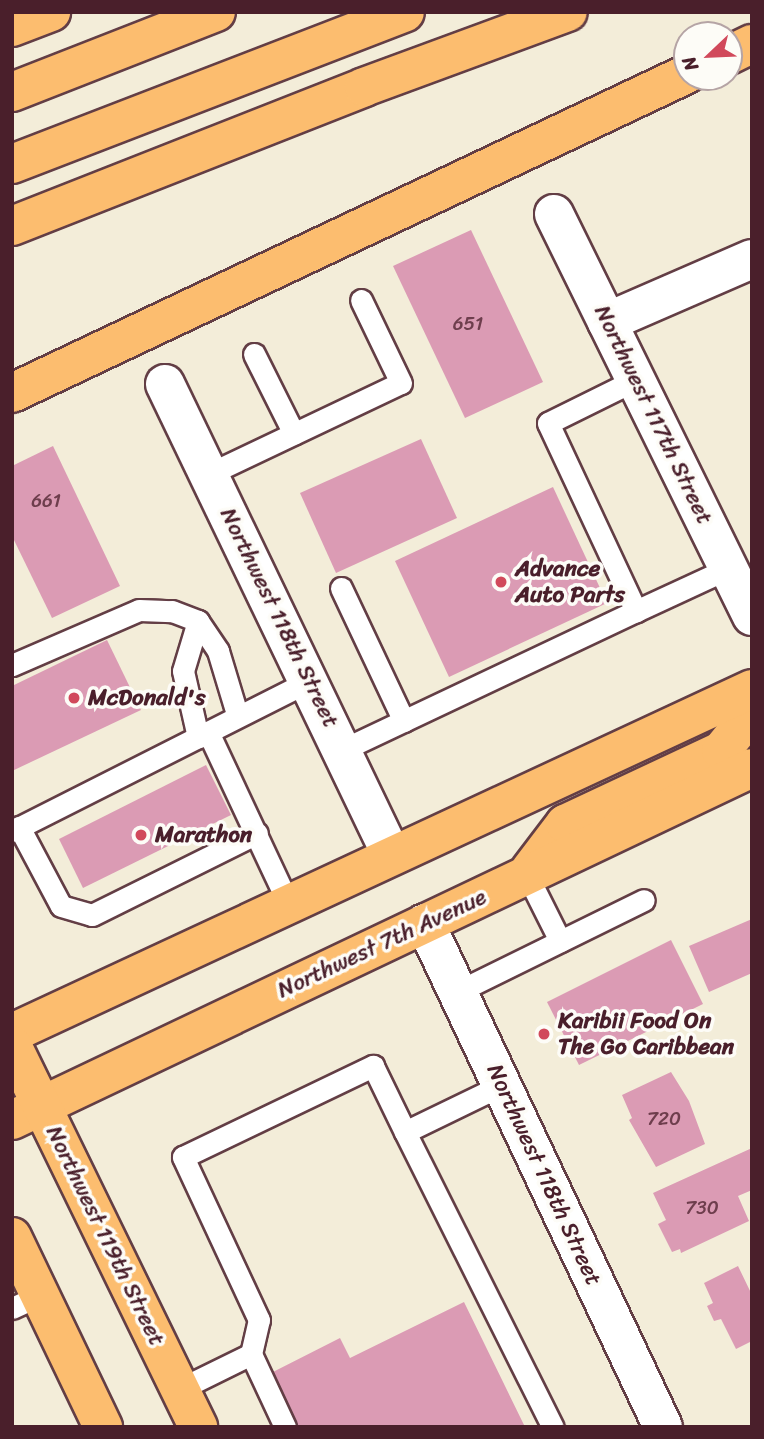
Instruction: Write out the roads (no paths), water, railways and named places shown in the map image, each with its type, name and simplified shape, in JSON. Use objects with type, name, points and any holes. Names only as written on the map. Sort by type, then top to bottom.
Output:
[{"type":"main road","points":[[12,27],[51,12]]},
{"type":"main road","points":[[12,92],[216,12]]},
{"type":"main road","points":[[12,164],[405,12]]},
{"type":"main road","points":[[12,226],[364,86],[568,12]]},
{"type":"main road","points":[[12,393],[673,81]]},
{"type":"main road","points":[[12,1033],[391,854],[752,689]]},
{"type":"main road","points":[[527,875],[565,824],[722,751],[752,713]]},
{"type":"main road","name":"Northwest 7th Avenue","points":[[27,1113],[752,768]]},
{"type":"main road","name":"Northwest 119th Street","points":[[12,1045],[27,1113],[198,1427]]},
{"type":"main road","points":[[12,1237],[26,1301],[103,1427]]},
{"type":"street","name":"Northwest 117th Street","points":[[554,214],[752,616]]},
{"type":"street","points":[[607,322],[752,259]]},
{"type":"street","name":"Northwest 118th Street","points":[[165,384],[391,854]]},
{"type":"street","name":"Northwest 118th Street","points":[[425,923],[663,1427]]},
{"type":"lane","points":[[209,474],[401,383],[361,299]]},
{"type":"lane","points":[[254,354],[294,434]]},
{"type":"lane","points":[[635,380],[548,423],[636,611]]},
{"type":"lane","points":[[342,750],[729,568]]},
{"type":"lane","points":[[341,588],[404,721]]},
{"type":"lane","points":[[12,665],[139,610],[172,611],[198,621],[218,651],[237,714]]},
{"type":"lane","points":[[198,621],[183,671],[203,734],[257,833],[288,903]]},
{"type":"lane","points":[[257,833],[92,915],[61,906],[15,829],[203,734],[237,714],[309,681]]},
{"type":"lane","points":[[527,875],[560,941]]},
{"type":"lane","points":[[457,992],[644,900]]},
{"type":"lane","points":[[285,1427],[251,1354],[259,1320],[183,1157],[373,1066],[553,1427]]},
{"type":"lane","points":[[405,1132],[502,1085]]},
{"type":"lane","points":[[180,1390],[251,1354]]},
{"type":"place","name":"Advance Auto Parts","points":[[501,582]]},
{"type":"place","name":"McDonald's","points":[[74,698]]},
{"type":"place","name":"Marathon","points":[[141,835]]},
{"type":"place","name":"Karibii Food On The Go Caribbean","points":[[544,1034]]}]
